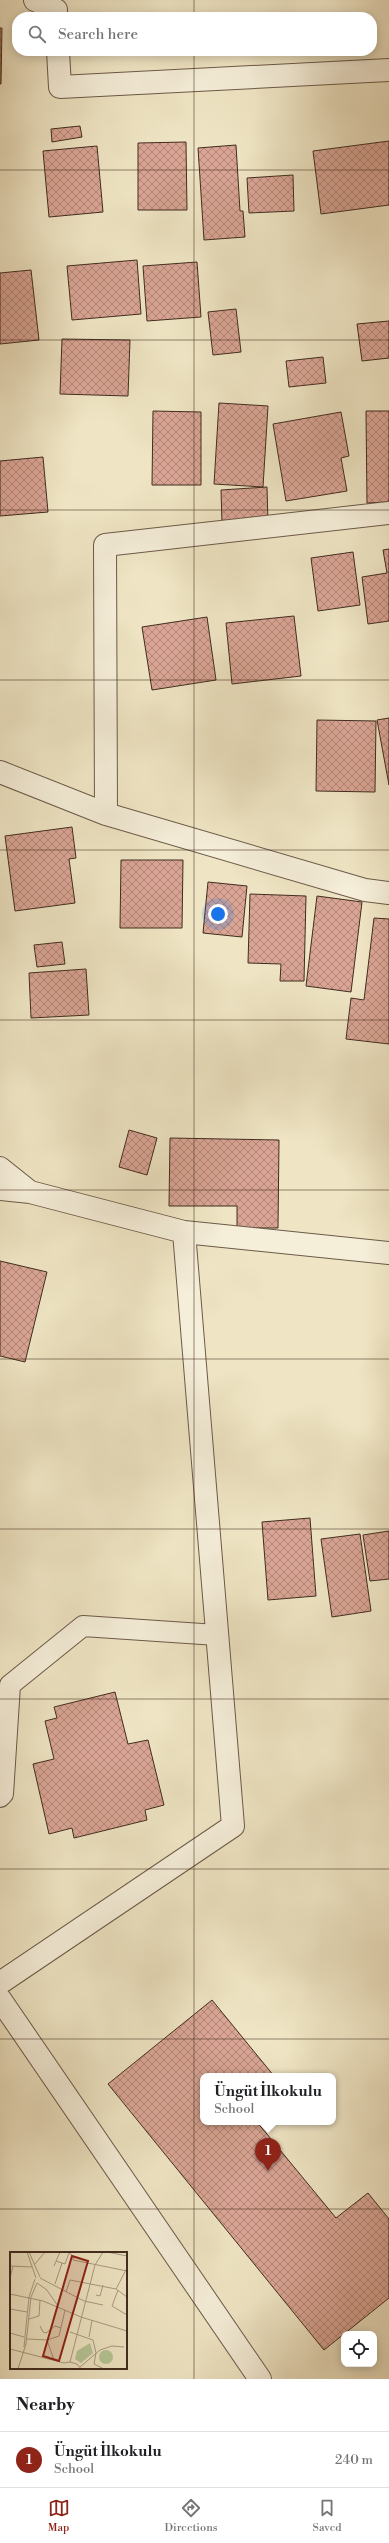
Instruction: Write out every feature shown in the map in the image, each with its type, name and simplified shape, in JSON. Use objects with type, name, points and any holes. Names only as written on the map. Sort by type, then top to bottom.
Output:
[{"type":"street","points":[[35,0],[56,10],[56,12]]},
{"type":"street","points":[[58,56],[60,86],[389,70]]},
{"type":"street","points":[[106,814],[104,545],[389,512]]},
{"type":"street","points":[[0,772],[106,814],[364,890],[389,893]]},
{"type":"street","points":[[0,1168],[30,1192]]},
{"type":"street","points":[[0,1189],[30,1192],[184,1232],[389,1253]]},
{"type":"street","points":[[0,1983],[233,1826],[184,1232]]},
{"type":"street","points":[[0,1999],[260,2379]]},
{"type":"lane","points":[[0,1797],[3,1794],[10,1685],[83,1626],[218,1634]]},
{"type":"building","points":[[0,28],[2,28],[1,84],[0,84]]},
{"type":"building","points":[[80,126],[82,137],[52,142],[51,129]]},
{"type":"building","points":[[389,141],[389,205],[321,214],[313,151]]},
{"type":"building","points":[[186,142],[187,210],[138,210],[138,143]]},
{"type":"building","points":[[236,145],[240,211],[243,211],[245,237],[204,240],[198,148]]},
{"type":"building","points":[[97,146],[103,212],[49,217],[43,151]]},
{"type":"building","points":[[293,175],[294,211],[249,213],[247,178]]},
{"type":"building","points":[[137,260],[141,314],[72,320],[67,266]]},
{"type":"building","points":[[197,262],[201,317],[147,321],[143,266]]},
{"type":"building","points":[[31,270],[39,340],[0,344],[0,273]]},
{"type":"building","points":[[236,309],[241,352],[213,355],[208,312]]},
{"type":"building","points":[[389,321],[389,358],[362,361],[357,324]]},
{"type":"building","points":[[62,339],[130,340],[128,396],[60,394]]},
{"type":"building","points":[[323,357],[326,383],[289,387],[286,361]]},
{"type":"building","points":[[219,403],[268,406],[263,487],[214,484]]},
{"type":"building","points":[[153,411],[201,412],[201,485],[152,485]]},
{"type":"building","points":[[366,411],[389,411],[389,502],[367,503]]},
{"type":"building","points":[[341,412],[349,456],[341,458],[347,491],[286,501],[273,424]]},
{"type":"building","points":[[43,457],[48,512],[0,516],[0,461]]},
{"type":"building","points":[[267,487],[268,522],[222,524],[221,490]]},
{"type":"building","points":[[389,549],[389,621],[368,624],[362,577],[387,573],[383,550]]},
{"type":"building","points":[[353,552],[360,605],[318,611],[311,558]]},
{"type":"building","points":[[294,616],[301,676],[232,684],[226,623]]},
{"type":"building","points":[[207,617],[216,680],[152,690],[142,627]]},
{"type":"building","points":[[389,718],[389,785],[377,720]]},
{"type":"building","points":[[317,720],[376,721],[375,792],[316,791]]},
{"type":"building","points":[[72,827],[76,858],[69,859],[75,903],[15,911],[5,836]]},
{"type":"building","points":[[121,860],[183,860],[182,928],[120,928]]},
{"type":"building","points":[[208,882],[247,886],[242,937],[203,933]]},
{"type":"building","points":[[250,894],[306,896],[304,981],[280,981],[281,964],[248,963]]},
{"type":"building","points":[[317,896],[362,902],[351,992],[306,986]]},
{"type":"building","points":[[374,918],[389,919],[389,1044],[346,1039],[351,998],[364,1000]]},
{"type":"building","points":[[62,942],[65,964],[37,967],[34,945]]},
{"type":"building","points":[[86,969],[89,1015],[31,1018],[29,973]]},
{"type":"building","points":[[129,1130],[157,1138],[147,1175],[119,1167]]},
{"type":"building","points":[[170,1138],[279,1140],[278,1228],[237,1228],[237,1206],[169,1206]]},
{"type":"building","points":[[0,1261],[47,1272],[25,1362],[0,1356]]},
{"type":"building","points":[[310,1518],[316,1596],[268,1600],[262,1522]]},
{"type":"building","points":[[389,1531],[389,1579],[370,1581],[363,1535]]},
{"type":"building","points":[[360,1534],[371,1611],[332,1617],[321,1539]]},
{"type":"building","points":[[115,1692],[128,1744],[148,1740],[164,1805],[145,1810],[147,1820],[74,1838],[72,1828],[49,1834],[33,1764],[54,1759],[45,1721],[57,1718],[54,1707]]},
{"type":"building","points":[[212,2000],[272,2073],[200,2073],[200,2125],[259,2125],[336,2218],[368,2193],[389,2219],[389,2298],[348,2331],[341,2331],[341,2336],[324,2350],[108,2084]]},
{"type":"place","name":"Üngüt İlkokulu","points":[[268,2171]]}]
